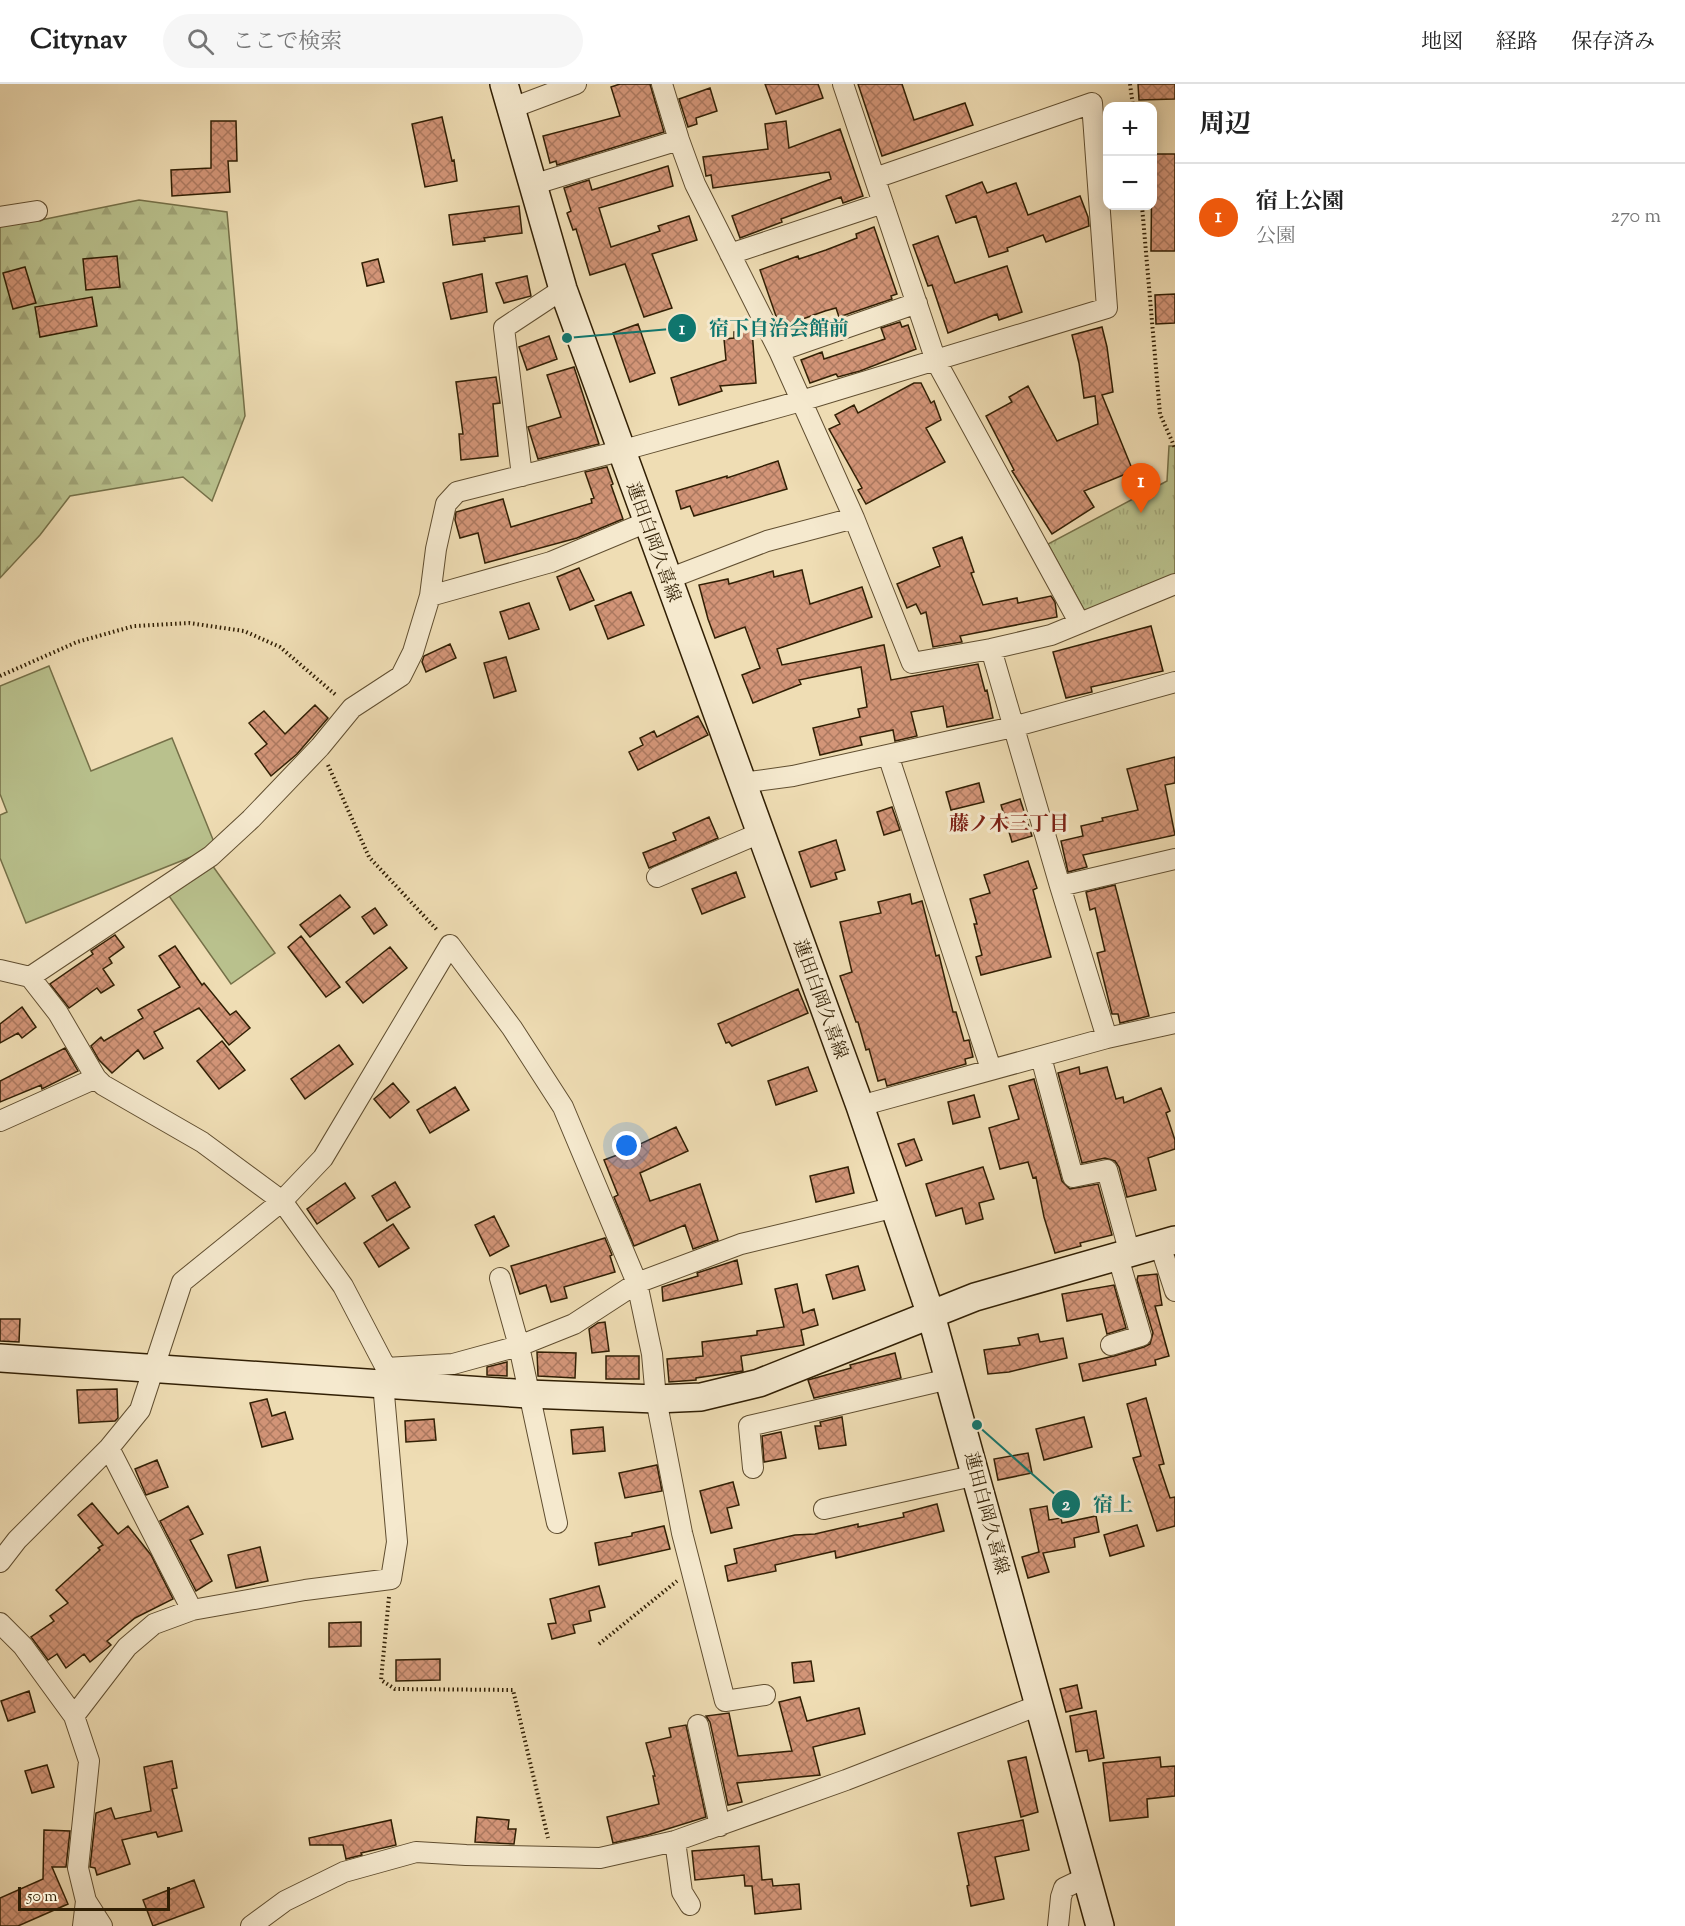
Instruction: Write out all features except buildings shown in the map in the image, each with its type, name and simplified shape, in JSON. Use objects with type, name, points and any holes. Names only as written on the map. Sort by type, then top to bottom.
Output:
[{"type":"main road","name":"蓮田白岡久喜線","points":[[508,96],[563,289],[860,1106],[931,1315],[1100,1926]]},
{"type":"main road","points":[[0,1358],[385,1376],[528,1394],[656,1399],[701,1397],[741,1388],[975,1297],[1167,1243]]},
{"type":"street","points":[[508,96],[576,84]]},
{"type":"street","points":[[662,84],[695,184],[779,351],[854,518],[912,663],[991,649],[1051,635],[1175,584]]},
{"type":"street","points":[[843,84],[936,361],[1079,622]]},
{"type":"street","points":[[30,977],[211,856],[251,819],[320,747],[352,708],[401,676],[413,652],[430,596],[436,549],[447,504],[458,492],[620,451],[801,401],[1107,308],[1092,103],[875,178]]},
{"type":"street","points":[[532,185],[679,141]]},
{"type":"street","points":[[730,254],[883,203]]},
{"type":"street","points":[[0,217],[37,211]]},
{"type":"street","points":[[522,476],[504,328],[563,289]]},
{"type":"street","points":[[779,351],[917,303]]},
{"type":"street","points":[[668,579],[767,542],[854,518]]},
{"type":"street","points":[[430,596],[551,562],[647,522]]},
{"type":"street","points":[[991,649],[1107,1038]]},
{"type":"street","points":[[741,783],[792,776],[1013,727],[1175,682]]},
{"type":"street","points":[[888,754],[991,1069]]},
{"type":"street","points":[[657,877],[760,833]]},
{"type":"street","points":[[1060,886],[1175,859]]},
{"type":"street","points":[[0,1562],[17,1540],[109,1448],[140,1410],[182,1282],[282,1201],[323,1158],[450,945],[513,1028],[563,1107],[637,1283],[652,1354],[656,1399],[682,1533],[725,1701],[765,1695]]},
{"type":"street","points":[[0,970],[30,977],[58,1013],[96,1078],[103,1085],[202,1142],[282,1201],[344,1286],[385,1376],[397,1542],[391,1579],[305,1590],[192,1610],[154,1624],[127,1647],[74,1716]]},
{"type":"street","points":[[860,1106],[1107,1038],[1175,1023]]},
{"type":"street","points":[[1041,1057],[1073,1177],[1107,1170],[1141,1336],[1111,1345]]},
{"type":"street","points":[[0,1121],[96,1078]]},
{"type":"street","points":[[385,1376],[453,1364],[519,1346],[574,1324],[637,1283],[741,1244],[896,1207]]},
{"type":"street","points":[[1167,1243],[1175,1291]]},
{"type":"street","points":[[500,1278],[519,1346],[557,1522]]},
{"type":"street","points":[[753,1468],[750,1426],[949,1379]]},
{"type":"street","points":[[109,1448],[192,1610]]},
{"type":"street","points":[[824,1509],[977,1475]]},
{"type":"street","points":[[0,1623],[23,1646],[74,1716],[89,1761],[78,1868],[86,1901],[102,1926]]},
{"type":"street","points":[[250,1926],[285,1901],[344,1872],[416,1852],[600,1858],[675,1841],[846,1780],[1038,1705]]},
{"type":"street","points":[[698,1725],[720,1826]]},
{"type":"street","points":[[675,1841],[682,1892],[690,1905]]},
{"type":"street","points":[[1058,1926],[1064,1888],[1087,1877]]},
{"type":"street","points":[[83,1926],[86,1901]]},
{"type":"path","points":[[1130,84],[1132,102]]},
{"type":"path","points":[[1142,210],[1160,414],[1175,448]]},
{"type":"path","points":[[0,676],[77,642],[134,626],[189,622],[244,631],[280,647],[352,708]]},
{"type":"path","points":[[320,747],[369,857],[450,945]]},
{"type":"path","points":[[599,1644],[691,1569]]},
{"type":"path","points":[[391,1579],[381,1680],[395,1689],[513,1690],[543,1810],[552,1857]]},
{"type":"green space","points":[[139,200],[227,212],[245,416],[212,501],[183,477],[70,496],[40,535],[0,578],[0,220],[36,221]]},
{"type":"green space","points":[[1169,446],[1175,446],[1175,574],[1086,613],[1048,544],[1167,481]]},
{"type":"green space","points":[[49,666],[91,771],[172,738],[216,847],[26,923],[0,858],[0,815],[7,812],[0,794],[0,686]]},
{"type":"green space","points":[[212,865],[275,953],[231,984],[169,896]]},
{"type":"place","name":"宿下自治会館前","points":[[567,338]]},
{"type":"place","name":"宿上公園","points":[[1141,513]]},
{"type":"place","name":"宿上","points":[[977,1425]]},
{"type":"district","name":"藤ノ木三丁目","points":[[1009,823]]}]
